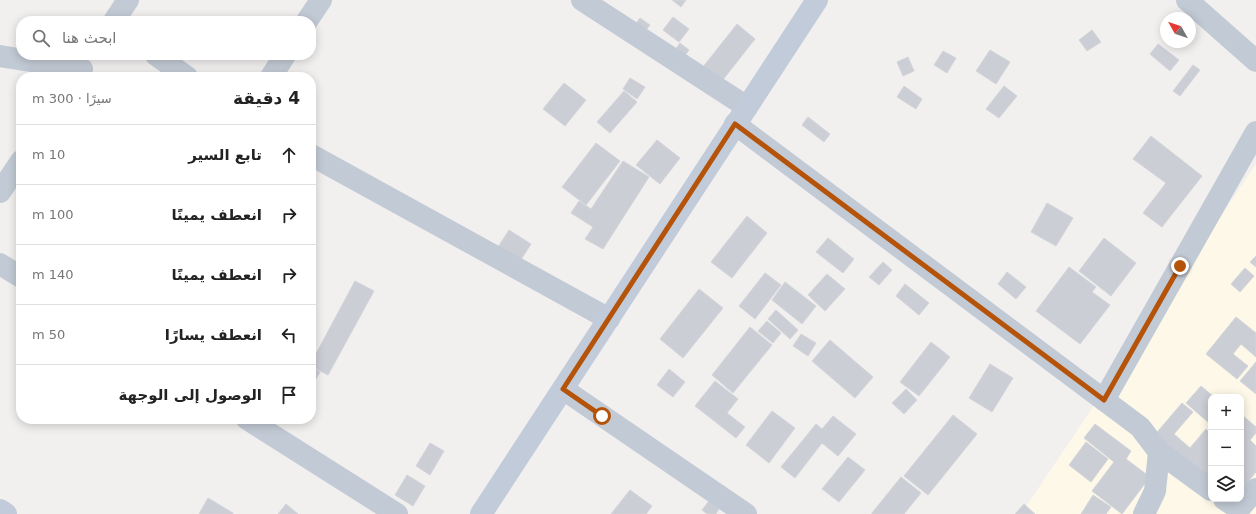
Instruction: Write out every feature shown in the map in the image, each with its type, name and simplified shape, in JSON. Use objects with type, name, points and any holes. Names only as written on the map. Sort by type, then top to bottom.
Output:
[{"type":"street","points":[[117,16],[128,0]]},
{"type":"street","points":[[310,16],[321,0]]},
{"type":"street","points":[[582,0],[747,106]]},
{"type":"street","points":[[481,514],[817,0]]},
{"type":"street","points":[[1187,0],[1256,61]]},
{"type":"street","points":[[0,56],[16,58]]},
{"type":"street","points":[[30,60],[83,67]]},
{"type":"street","points":[[163,60],[180,72]]},
{"type":"street","points":[[274,72],[282,60]]},
{"type":"street","points":[[735,124],[1140,427],[1159,452],[1208,488]]},
{"type":"street","points":[[1104,400],[1256,132]]},
{"type":"street","points":[[316,158],[608,319]]},
{"type":"street","points":[[0,192],[16,168]]},
{"type":"street","points":[[0,264],[16,274]]},
{"type":"street","points":[[563,389],[746,514]]},
{"type":"street","points":[[255,424],[398,514]]},
{"type":"street","points":[[1144,514],[1155,491],[1159,452]]},
{"type":"street","points":[[1228,502],[1238,509],[1256,489]]},
{"type":"shaded area","points":[[1256,164],[1256,514],[1021,514]]},
{"type":"building","points":[[672,0],[686,0],[681,7]]},
{"type":"building","points":[[673,17],[689,29],[679,42],[663,30]]},
{"type":"building","points":[[640,18],[650,25],[640,37],[631,30]]},
{"type":"building","points":[[737,24],[755,39],[718,86],[699,72]]},
{"type":"building","points":[[1092,30],[1101,42],[1087,51],[1079,40]]},
{"type":"building","points":[[680,43],[689,50],[681,61],[672,54]]},
{"type":"building","points":[[1158,44],[1160,48],[1163,48],[1179,60],[1170,71],[1150,54]]},
{"type":"building","points":[[990,50],[1010,62],[996,84],[976,71]]},
{"type":"building","points":[[943,51],[956,58],[947,73],[934,65]]},
{"type":"building","points":[[908,57],[914,71],[903,76],[897,62]]},
{"type":"building","points":[[1193,65],[1200,70],[1180,96],[1173,91]]},
{"type":"building","points":[[630,78],[645,87],[637,99],[623,89]]},
{"type":"building","points":[[564,83],[586,100],[565,126],[543,109]]},
{"type":"building","points":[[904,86],[922,99],[916,109],[897,97]]},
{"type":"building","points":[[1004,86],[1017,96],[999,118],[986,109]]},
{"type":"building","points":[[624,91],[637,102],[610,133],[597,122]]},
{"type":"building","points":[[808,117],[830,134],[824,142],[802,125]]},
{"type":"building","points":[[1151,136],[1202,176],[1162,227],[1143,213],[1166,183],[1133,159]]},
{"type":"building","points":[[657,140],[680,158],[660,184],[636,165]]},
{"type":"building","points":[[596,143],[620,161],[586,205],[562,187]]},
{"type":"building","points":[[623,161],[649,177],[603,249],[585,239],[593,227],[571,213],[579,201],[591,209]]},
{"type":"building","points":[[1047,203],[1073,218],[1056,246],[1031,232]]},
{"type":"building","points":[[747,216],[767,233],[732,278],[711,262]]},
{"type":"building","points":[[509,230],[531,244],[513,272],[491,258]]},
{"type":"building","points":[[828,238],[854,259],[843,273],[816,252]]},
{"type":"building","points":[[1104,238],[1136,263],[1111,296],[1079,271]]},
{"type":"building","points":[[1256,256],[1256,267],[1250,262]]},
{"type":"building","points":[[883,262],[892,270],[879,285],[869,277]]},
{"type":"building","points":[[1069,267],[1096,287],[1092,292],[1110,305],[1080,344],[1036,311]]},
{"type":"building","points":[[1245,268],[1254,276],[1240,292],[1231,284]]},
{"type":"building","points":[[1007,272],[1026,287],[1016,299],[998,284]]},
{"type":"building","points":[[765,273],[781,285],[755,319],[739,306]]},
{"type":"building","points":[[827,274],[845,289],[825,311],[808,295]]},
{"type":"building","points":[[355,281],[374,291],[328,375],[316,369],[316,354]]},
{"type":"building","points":[[785,282],[816,306],[802,324],[772,300]]},
{"type":"building","points":[[905,284],[929,303],[919,315],[896,296]]},
{"type":"building","points":[[699,289],[723,308],[683,358],[660,339]]},
{"type":"building","points":[[776,310],[798,330],[790,339],[768,319]]},
{"type":"building","points":[[1236,317],[1256,333],[1256,357],[1241,344],[1233,354],[1248,366],[1237,379],[1206,354]]},
{"type":"building","points":[[767,321],[781,333],[773,343],[758,331]]},
{"type":"building","points":[[750,327],[772,345],[733,393],[712,375]]},
{"type":"building","points":[[801,334],[816,343],[808,356],[793,346]]},
{"type":"building","points":[[830,340],[873,377],[855,398],[812,361]]},
{"type":"building","points":[[931,342],[950,357],[919,396],[900,382]]},
{"type":"building","points":[[1256,362],[1256,394],[1240,381]]},
{"type":"building","points":[[990,364],[1013,378],[992,412],[969,398]]},
{"type":"building","points":[[669,369],[685,382],[673,397],[657,385]]},
{"type":"building","points":[[316,370],[320,372],[316,379]]},
{"type":"building","points":[[715,381],[738,399],[727,413],[745,427],[736,438],[695,406]]},
{"type":"building","points":[[1201,386],[1210,394],[1208,394],[1208,422],[1186,403]]},
{"type":"building","points":[[906,389],[917,400],[904,414],[892,403]]},
{"type":"building","points":[[1182,403],[1193,412],[1174,434],[1190,448],[1206,429],[1208,431],[1208,483],[1153,437]]},
{"type":"building","points":[[772,411],[795,428],[769,463],[746,445]]},
{"type":"building","points":[[953,415],[977,434],[928,495],[904,476]]},
{"type":"building","points":[[833,416],[856,434],[838,456],[822,443],[795,478],[781,467],[816,424],[822,429]]},
{"type":"building","points":[[1244,417],[1256,427],[1256,433],[1250,440],[1256,446],[1256,472],[1244,486]]},
{"type":"building","points":[[1095,424],[1131,451],[1126,459],[1150,477],[1122,514],[1092,491],[1114,462],[1084,438]]},
{"type":"building","points":[[1086,442],[1108,459],[1091,482],[1069,465]]},
{"type":"building","points":[[430,443],[444,451],[430,475],[416,466]]},
{"type":"building","points":[[848,457],[865,470],[839,502],[822,489]]},
{"type":"building","points":[[407,475],[425,486],[413,506],[395,495]]},
{"type":"building","points":[[901,477],[921,493],[904,514],[872,514],[872,513]]},
{"type":"building","points":[[630,490],[652,506],[646,514],[611,514]]},
{"type":"building","points":[[1093,495],[1111,507],[1106,514],[1081,514]]},
{"type":"building","points":[[208,498],[233,513],[233,514],[199,514]]},
{"type":"building","points":[[709,501],[719,509],[716,514],[707,514],[702,510]]},
{"type":"building","points":[[286,504],[298,514],[278,514]]},
{"type":"building","points":[[1024,504],[1035,514],[1015,514]]},
{"type":"route","points":[[602,416],[563,389],[735,124],[1104,400],[1180,266]]}]
